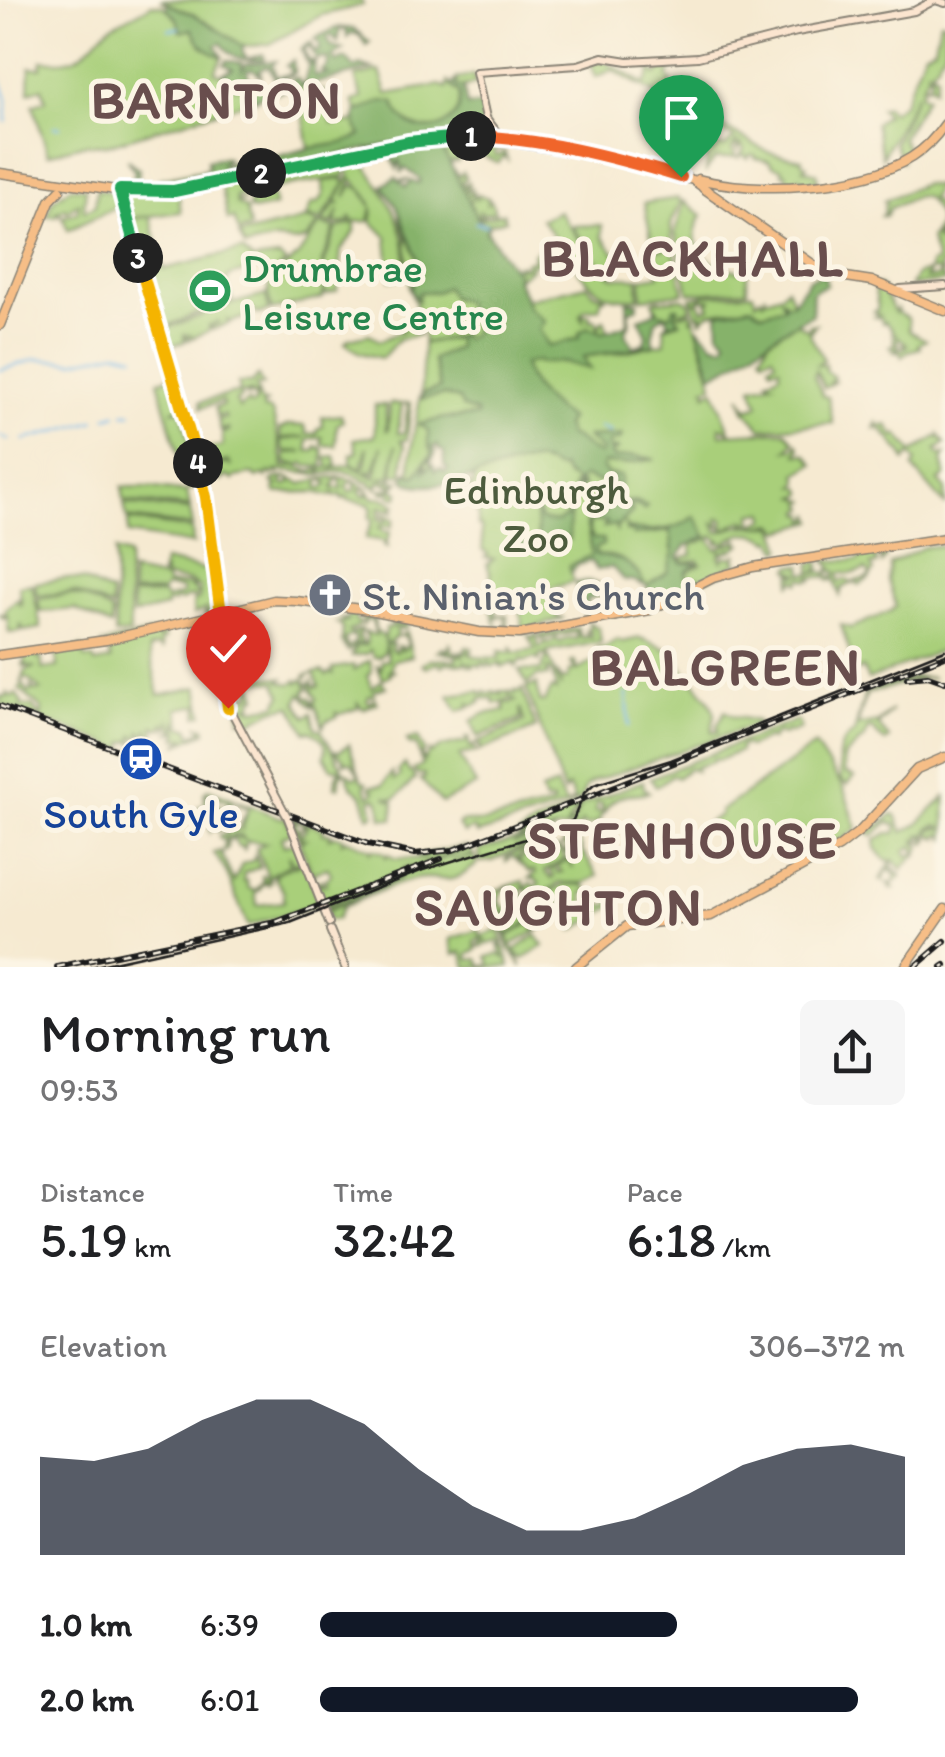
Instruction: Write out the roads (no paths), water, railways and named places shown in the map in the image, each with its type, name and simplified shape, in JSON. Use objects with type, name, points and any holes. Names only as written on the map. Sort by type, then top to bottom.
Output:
[{"type":"main road","points":[[497,133],[476,72],[580,65],[596,59],[698,57],[797,32],[914,11],[935,0],[945,3]]},
{"type":"main road","points":[[0,174],[57,187],[174,191],[402,144],[497,133],[697,182],[755,186],[818,183],[880,171],[917,154],[945,124]]},
{"type":"main road","points":[[481,137],[497,133]]},
{"type":"main road","points":[[697,182],[828,274],[877,282],[945,311]]},
{"type":"main road","points":[[0,325],[57,187]]},
{"type":"main road","points":[[118,191],[205,489],[222,613],[235,663],[226,690],[227,705],[285,813],[345,967]]},
{"type":"main road","points":[[906,292],[945,286]]},
{"type":"main road","points":[[906,292],[930,287]]},
{"type":"main road","points":[[0,655],[106,640],[274,600],[519,634],[591,618],[648,611],[710,579],[753,567],[945,538]]},
{"type":"main road","points":[[578,967],[623,928],[695,920],[721,912],[848,842],[914,772],[945,757]]},
{"type":"main road","points":[[905,967],[945,909]]},
{"type":"waterway","points":[[169,30],[178,28]]},
{"type":"waterway","points":[[0,79],[7,100],[6,122]]},
{"type":"waterway","points":[[54,127],[60,127]]},
{"type":"waterway","points":[[476,223],[486,225]]},
{"type":"waterway","points":[[0,370],[37,359],[73,362],[117,352],[135,356]]},
{"type":"waterway","points":[[124,413],[132,413]]},
{"type":"waterway","points":[[106,417],[116,414]]},
{"type":"waterway","points":[[24,440],[95,421]]},
{"type":"waterway","points":[[599,427],[610,432]]},
{"type":"waterway","points":[[0,436],[8,440]]},
{"type":"waterway","points":[[528,608],[533,603]]},
{"type":"waterway","points":[[627,694],[629,726]]},
{"type":"tram line","points":[[91,967],[290,923],[423,870],[555,830],[573,820],[584,793],[594,784],[671,760],[945,650]]},
{"type":"railway","points":[[0,706],[368,844],[415,854],[453,850],[945,656]]},
{"type":"railway","points":[[907,678],[928,676],[945,682]]},
{"type":"railway","points":[[57,967],[276,922],[441,859]]},
{"type":"railway","points":[[915,967],[945,941]]},
{"type":"place","name":"Drumbrae Leisure Centre","points":[[210,291]]},
{"type":"place","name":"St. Ninian's Church","points":[[330,595]]},
{"type":"place","name":"South Gyle","points":[[141,759]]},
{"type":"district","name":"BARNTON","points":[[217,100]]},
{"type":"district","name":"BLACKHALL","points":[[693,258]]},
{"type":"district","name":"BALGREEN","points":[[726,667]]},
{"type":"district","name":"STENHOUSE","points":[[683,840]]},
{"type":"district","name":"SAUGHTON","points":[[559,907]]},
{"type":"park label","name":"Edinburgh Zoo","points":[[536,513]]}]
